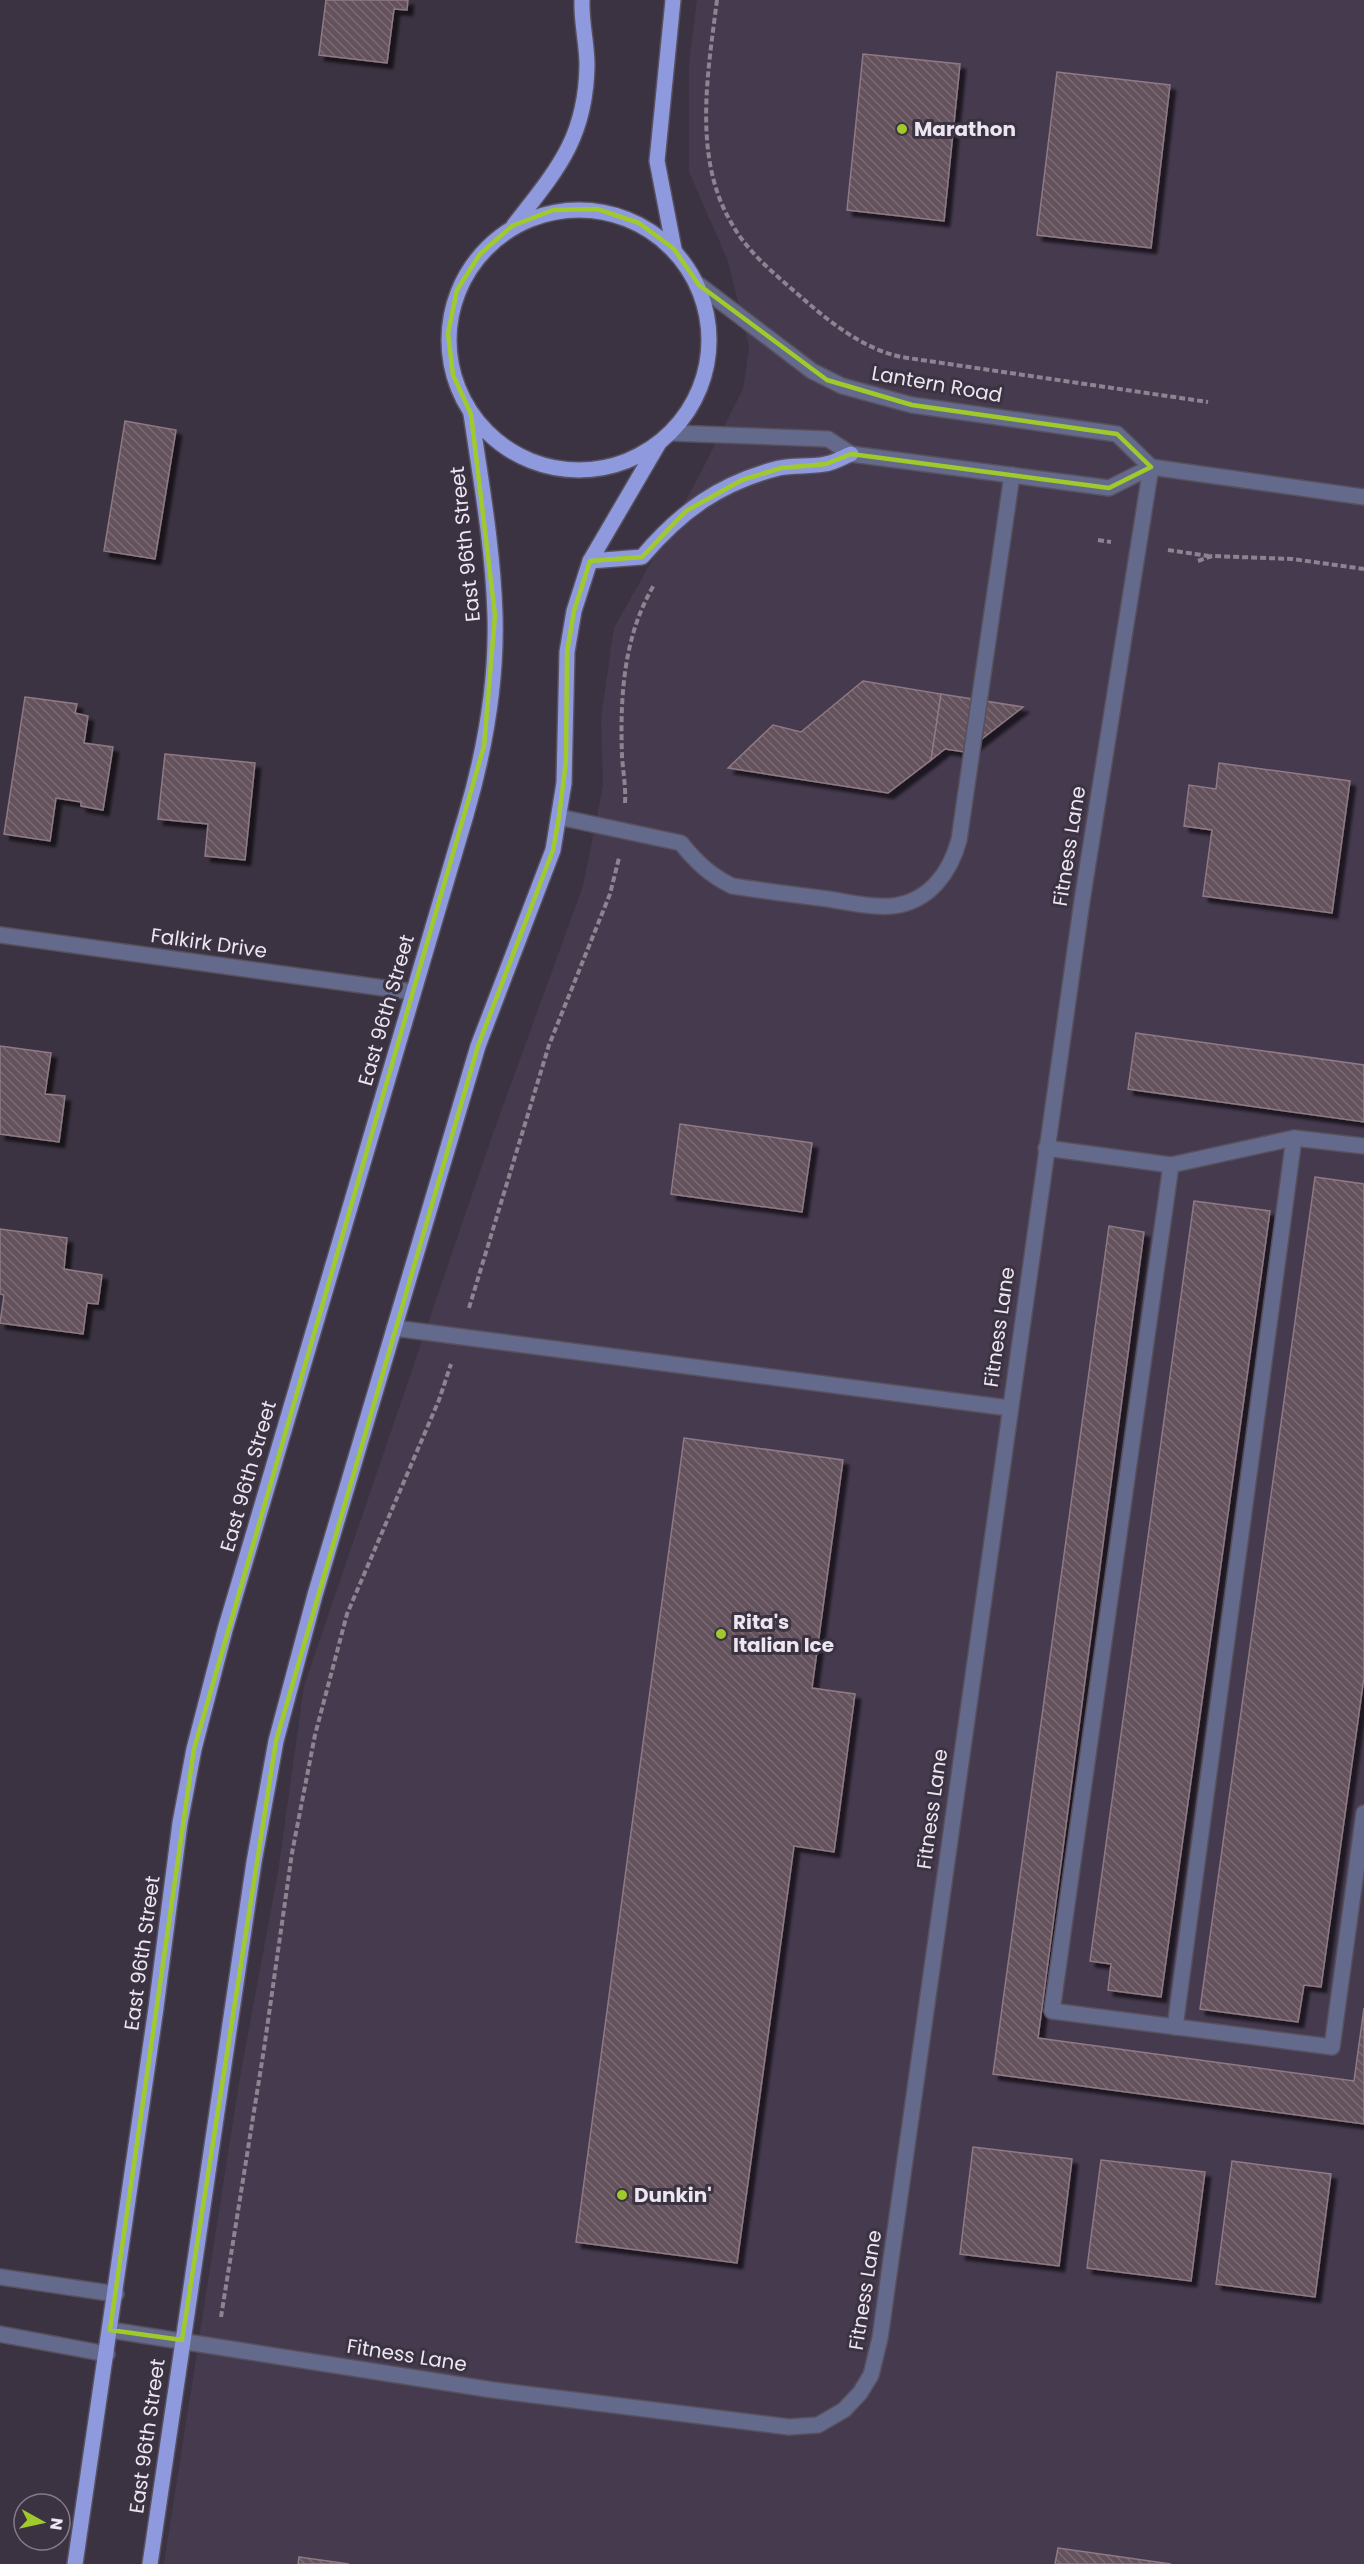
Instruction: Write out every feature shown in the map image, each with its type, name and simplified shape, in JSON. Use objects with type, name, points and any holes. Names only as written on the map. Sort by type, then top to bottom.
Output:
[{"type":"main road","points":[[582,0],[581,13],[587,62],[585,99],[580,123],[558,170],[512,226],[480,254],[457,290],[448,333],[453,375],[471,414],[501,445],[538,464],[580,471],[622,463],[665,438]]},
{"type":"main road","points":[[673,0],[657,161],[674,249]]},
{"type":"main road","points":[[512,226],[553,210],[597,209],[639,223],[674,249],[699,285]]},
{"type":"main road","name":"East 96th Street","points":[[150,2564],[254,1862],[276,1741],[309,1616],[478,1046],[553,850],[560,817],[566,761],[567,652],[574,611],[590,561],[665,438],[689,411],[706,371],[710,328],[699,285]]},
{"type":"main road","name":"East 96th Street","points":[[75,2564],[116,2294],[180,1823],[194,1749],[228,1620],[476,780],[484,746],[492,680],[495,615],[493,578],[471,414]]},
{"type":"main road","points":[[590,561],[642,557],[686,511],[742,480],[781,468],[826,464],[851,454]]},
{"type":"street","name":"Lantern Road","points":[[699,285],[812,371],[842,386],[888,401],[1117,434],[1151,467]]},
{"type":"street","points":[[665,438],[828,440],[851,454],[1109,488],[1151,467],[1364,497]]},
{"type":"street","name":"Fitness Lane","points":[[110,2330],[493,2390],[789,2427],[818,2425],[844,2409],[860,2393],[871,2375],[880,2338],[1082,901],[1151,467]]},
{"type":"street","points":[[560,817],[681,843],[696,863],[717,879],[732,886],[891,906],[919,897],[933,888],[945,875],[954,859],[959,840],[1012,475]]},
{"type":"street","name":"Falkirk Drive","points":[[0,935],[413,992]]},
{"type":"street","points":[[1046,1148],[1170,1165],[1294,1138],[1364,1146]]},
{"type":"street","points":[[1175,2027],[1294,1138]]},
{"type":"street","points":[[1170,1165],[1052,2011],[1332,2047],[1364,1813]]},
{"type":"street","points":[[394,1328],[1009,1408]]},
{"type":"street","points":[[0,2277],[116,2294]]},
{"type":"street","points":[[0,2334],[107,2355]]},
{"type":"path","points":[[717,0],[707,121],[708,149],[717,192],[732,226],[748,248],[821,314],[862,343],[881,352],[901,357],[1208,402]]},
{"type":"path","points":[[1198,561],[1212,556],[1292,559],[1364,569]]},
{"type":"path","points":[[626,793],[622,759],[623,681],[631,637],[659,577]]},
{"type":"path","points":[[224,2294],[264,2049],[292,1853],[323,1704],[347,1614],[439,1400],[549,1045],[610,894],[617,871]]},
{"type":"highlighted area","points":[[597,209],[639,223],[674,249],[699,285],[827,380],[912,405],[1117,434],[1151,467],[1109,488],[851,454],[826,464],[781,468],[742,480],[686,511],[642,557],[590,561],[574,611],[567,652],[566,761],[553,850],[478,1046],[276,1741],[182,2340],[110,2330],[194,1749],[484,746],[495,615],[471,414],[453,375],[448,333],[457,290],[480,254],[512,226],[553,210]]},
{"type":"shaded area","points":[[697,0],[1364,0],[1364,2564],[164,2564],[239,2083],[278,1872],[304,1686],[491,1139],[583,886],[603,786],[601,718],[614,628],[695,484],[743,389],[749,347],[728,261],[689,172],[689,64]]},
{"type":"building","points":[[326,0],[408,0],[407,10],[394,9],[387,63],[319,55]]},
{"type":"building","points":[[863,54],[960,64],[944,221],[847,210]]},
{"type":"building","points":[[1057,72],[1170,85],[1151,248],[1037,235]]},
{"type":"building","points":[[125,421],[176,430],[155,559],[104,551]]},
{"type":"building","points":[[863,681],[941,694],[931,760],[888,793],[728,768],[773,725],[801,732]]},
{"type":"building","points":[[941,694],[1023,707],[965,752],[945,749],[931,760]]},
{"type":"building","points":[[25,697],[77,704],[75,713],[88,716],[84,743],[113,747],[103,810],[81,806],[81,802],[56,798],[50,841],[4,834]]},
{"type":"building","points":[[165,754],[255,763],[245,860],[205,856],[208,824],[158,819]]},
{"type":"building","points":[[1219,763],[1350,781],[1332,913],[1203,896],[1212,830],[1184,826],[1189,785],[1216,789]]},
{"type":"building","points":[[1136,1033],[1364,1065],[1364,1122],[1128,1089]]},
{"type":"building","points":[[0,1046],[51,1053],[45,1094],[65,1096],[59,1142],[0,1134]]},
{"type":"building","points":[[680,1124],[812,1143],[802,1212],[671,1194]]},
{"type":"building","points":[[1315,1177],[1364,1184],[1364,1677],[1321,1987],[1304,1985],[1298,2022],[1200,2009]]},
{"type":"building","points":[[1194,1201],[1270,1211],[1161,1997],[1108,1990],[1111,1964],[1090,1961]]},
{"type":"building","points":[[1109,1226],[1144,1232],[1038,2038],[1354,2081],[1364,2008],[1364,2124],[993,2074]]},
{"type":"building","points":[[0,1229],[67,1238],[64,1269],[102,1275],[98,1304],[87,1303],[83,1334],[0,1323],[4,1295],[0,1294]]},
{"type":"building","points":[[684,1438],[843,1460],[812,1688],[855,1694],[834,1852],[794,1846],[737,2263],[576,2242]]},
{"type":"building","points":[[973,2147],[1072,2159],[1059,2266],[960,2254]]},
{"type":"building","points":[[1101,2160],[1205,2172],[1191,2281],[1087,2268]]},
{"type":"building","points":[[1232,2161],[1331,2174],[1315,2297],[1216,2284]]},
{"type":"building","points":[[1058,2548],[1171,2564],[1055,2564]]},
{"type":"building","points":[[299,2557],[349,2564],[298,2564]]},
{"type":"place","name":"Marathon","points":[[902,129]]},
{"type":"place","name":"Rita's Italian Ice","points":[[721,1634]]},
{"type":"place","name":"Dunkin'","points":[[622,2195]]}]
